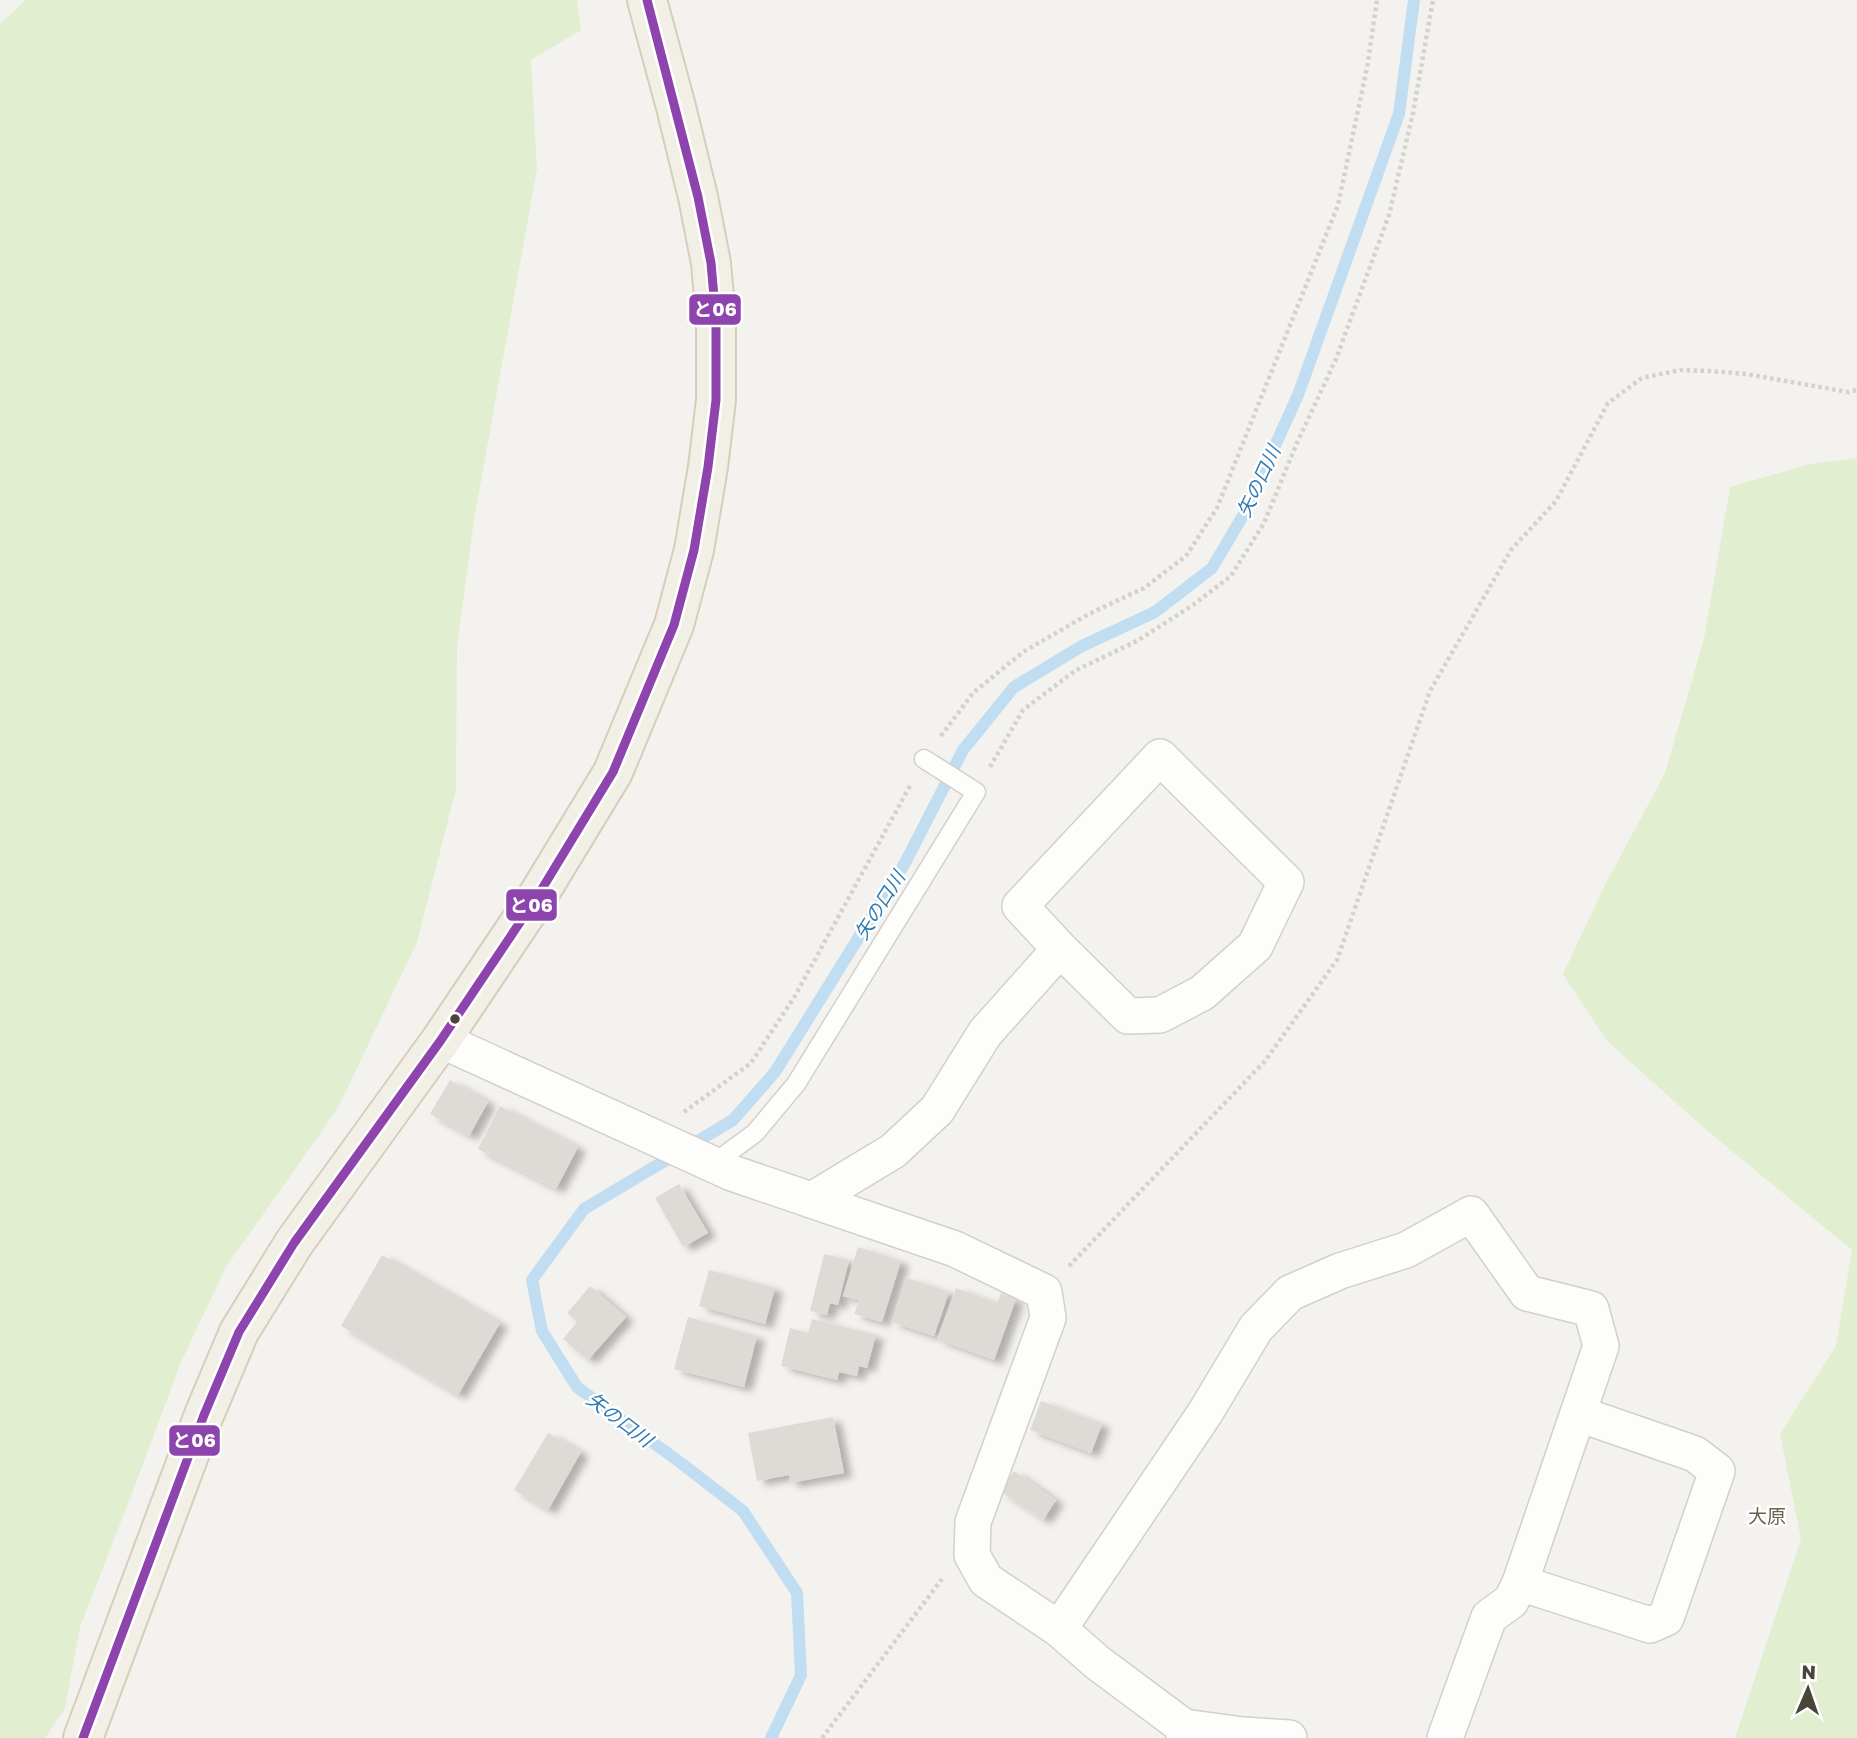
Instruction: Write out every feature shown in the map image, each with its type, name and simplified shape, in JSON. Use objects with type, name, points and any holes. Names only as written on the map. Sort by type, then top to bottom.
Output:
[{"type":"main road","points":[[83,1738],[200,1427],[239,1332],[294,1243],[441,1040],[537,897],[613,772],[674,625],[694,550],[708,467],[716,400],[716,320],[711,264],[698,197],[647,0]]},
{"type":"street","points":[[1160,757],[1286,882],[1255,946],[1202,993],[1160,1015],[1128,1016],[1060,950],[1020,906],[1160,757]]},
{"type":"street","points":[[812,1200],[893,1151],[937,1110],[985,1033],[1060,950]]},
{"type":"street","points":[[441,1040],[732,1173],[955,1249],[1044,1292],[1048,1318],[973,1522],[972,1555],[986,1580],[1059,1629],[1184,1732],[1289,1738]]},
{"type":"street","points":[[1059,1629],[1205,1413],[1256,1328],[1290,1293],[1340,1271],[1406,1250],[1471,1214],[1527,1293],[1591,1310],[1601,1346],[1521,1583],[1511,1601],[1489,1617],[1445,1738]]},
{"type":"street","points":[[1521,1583],[1650,1625],[1666,1618],[1717,1471],[1695,1454],[1579,1414]]},
{"type":"lane","points":[[710,1163],[755,1133],[796,1084],[973,790],[929,762]]},
{"type":"path","points":[[654,1136],[751,1063],[795,996],[929,762],[973,694],[1023,652],[1087,615],[1144,587],[1186,556],[1217,508],[1338,205],[1367,68],[1377,0]]},
{"type":"path","points":[[973,790],[1023,710],[1076,670],[1137,641],[1193,605],[1231,576],[1264,523],[1336,359],[1389,215],[1413,113],[1433,0]]},
{"type":"path","points":[[1044,1292],[1265,1061],[1337,960],[1430,691],[1511,550],[1556,501],[1608,403],[1642,378],[1680,370],[1746,374],[1848,392],[1857,390]]},
{"type":"path","points":[[822,1738],[972,1540]]},
{"type":"green space","points":[[26,0],[577,0],[581,30],[531,60],[537,169],[474,520],[457,646],[456,789],[417,942],[338,1108],[226,1267],[181,1362],[80,1627],[65,1708],[45,1738],[0,1738],[0,24]]},
{"type":"green space","points":[[1857,458],[1857,1738],[1735,1738],[1801,1539],[1780,1434],[1836,1346],[1852,1250],[1704,1128],[1606,1040],[1563,974],[1603,889],[1665,773],[1704,639],[1730,487],[1810,464]]},
{"type":"building","points":[[450,1080],[488,1102],[469,1136],[430,1114]]},
{"type":"building","points":[[500,1106],[578,1147],[556,1189],[478,1149]]},
{"type":"building","points":[[679,1184],[708,1233],[683,1247],[655,1198]]},
{"type":"building","points":[[858,1247],[901,1261],[882,1322],[854,1314],[859,1300],[843,1296]]},
{"type":"building","points":[[824,1254],[849,1260],[838,1305],[830,1303],[827,1315],[810,1311]]},
{"type":"building","points":[[382,1255],[500,1323],[458,1395],[341,1326]]},
{"type":"building","points":[[709,1270],[775,1288],[765,1324],[699,1306]]},
{"type":"building","points":[[907,1278],[949,1292],[934,1336],[892,1322]]},
{"type":"building","points":[[590,1286],[626,1317],[588,1360],[563,1339],[577,1322],[567,1313]]},
{"type":"building","points":[[956,1288],[997,1303],[1001,1293],[1016,1299],[994,1360],[937,1339]]},
{"type":"building","points":[[688,1317],[757,1336],[744,1387],[674,1369]]},
{"type":"building","points":[[812,1319],[876,1335],[867,1368],[859,1366],[857,1376],[839,1372],[837,1380],[781,1366],[790,1328],[808,1333]]},
{"type":"building","points":[[1041,1401],[1102,1424],[1091,1453],[1030,1430]]},
{"type":"building","points":[[833,1417],[844,1473],[790,1483],[789,1475],[757,1481],[748,1433]]},
{"type":"building","points":[[548,1433],[581,1452],[548,1510],[514,1490]]},
{"type":"building","points":[[1014,1471],[1056,1500],[1043,1520],[1000,1491]]},
{"type":"waterway","name":"矢の口川","points":[[771,1738],[801,1675],[797,1593],[743,1511],[577,1387],[542,1331],[532,1280],[584,1209],[733,1120],[775,1072],[905,863],[963,750],[1014,687],[1082,646],[1155,612],[1212,568],[1244,514],[1298,395],[1399,114],[1414,0]]},
{"type":"transit line","name":"と06","points":[[83,1738],[204,1415],[239,1332],[294,1243],[441,1040],[537,897],[613,772],[674,625],[694,550],[708,467],[716,400],[716,320],[711,263],[698,197],[647,0]]},
{"type":"district","name":"大原","points":[[1767,1515]]}]
